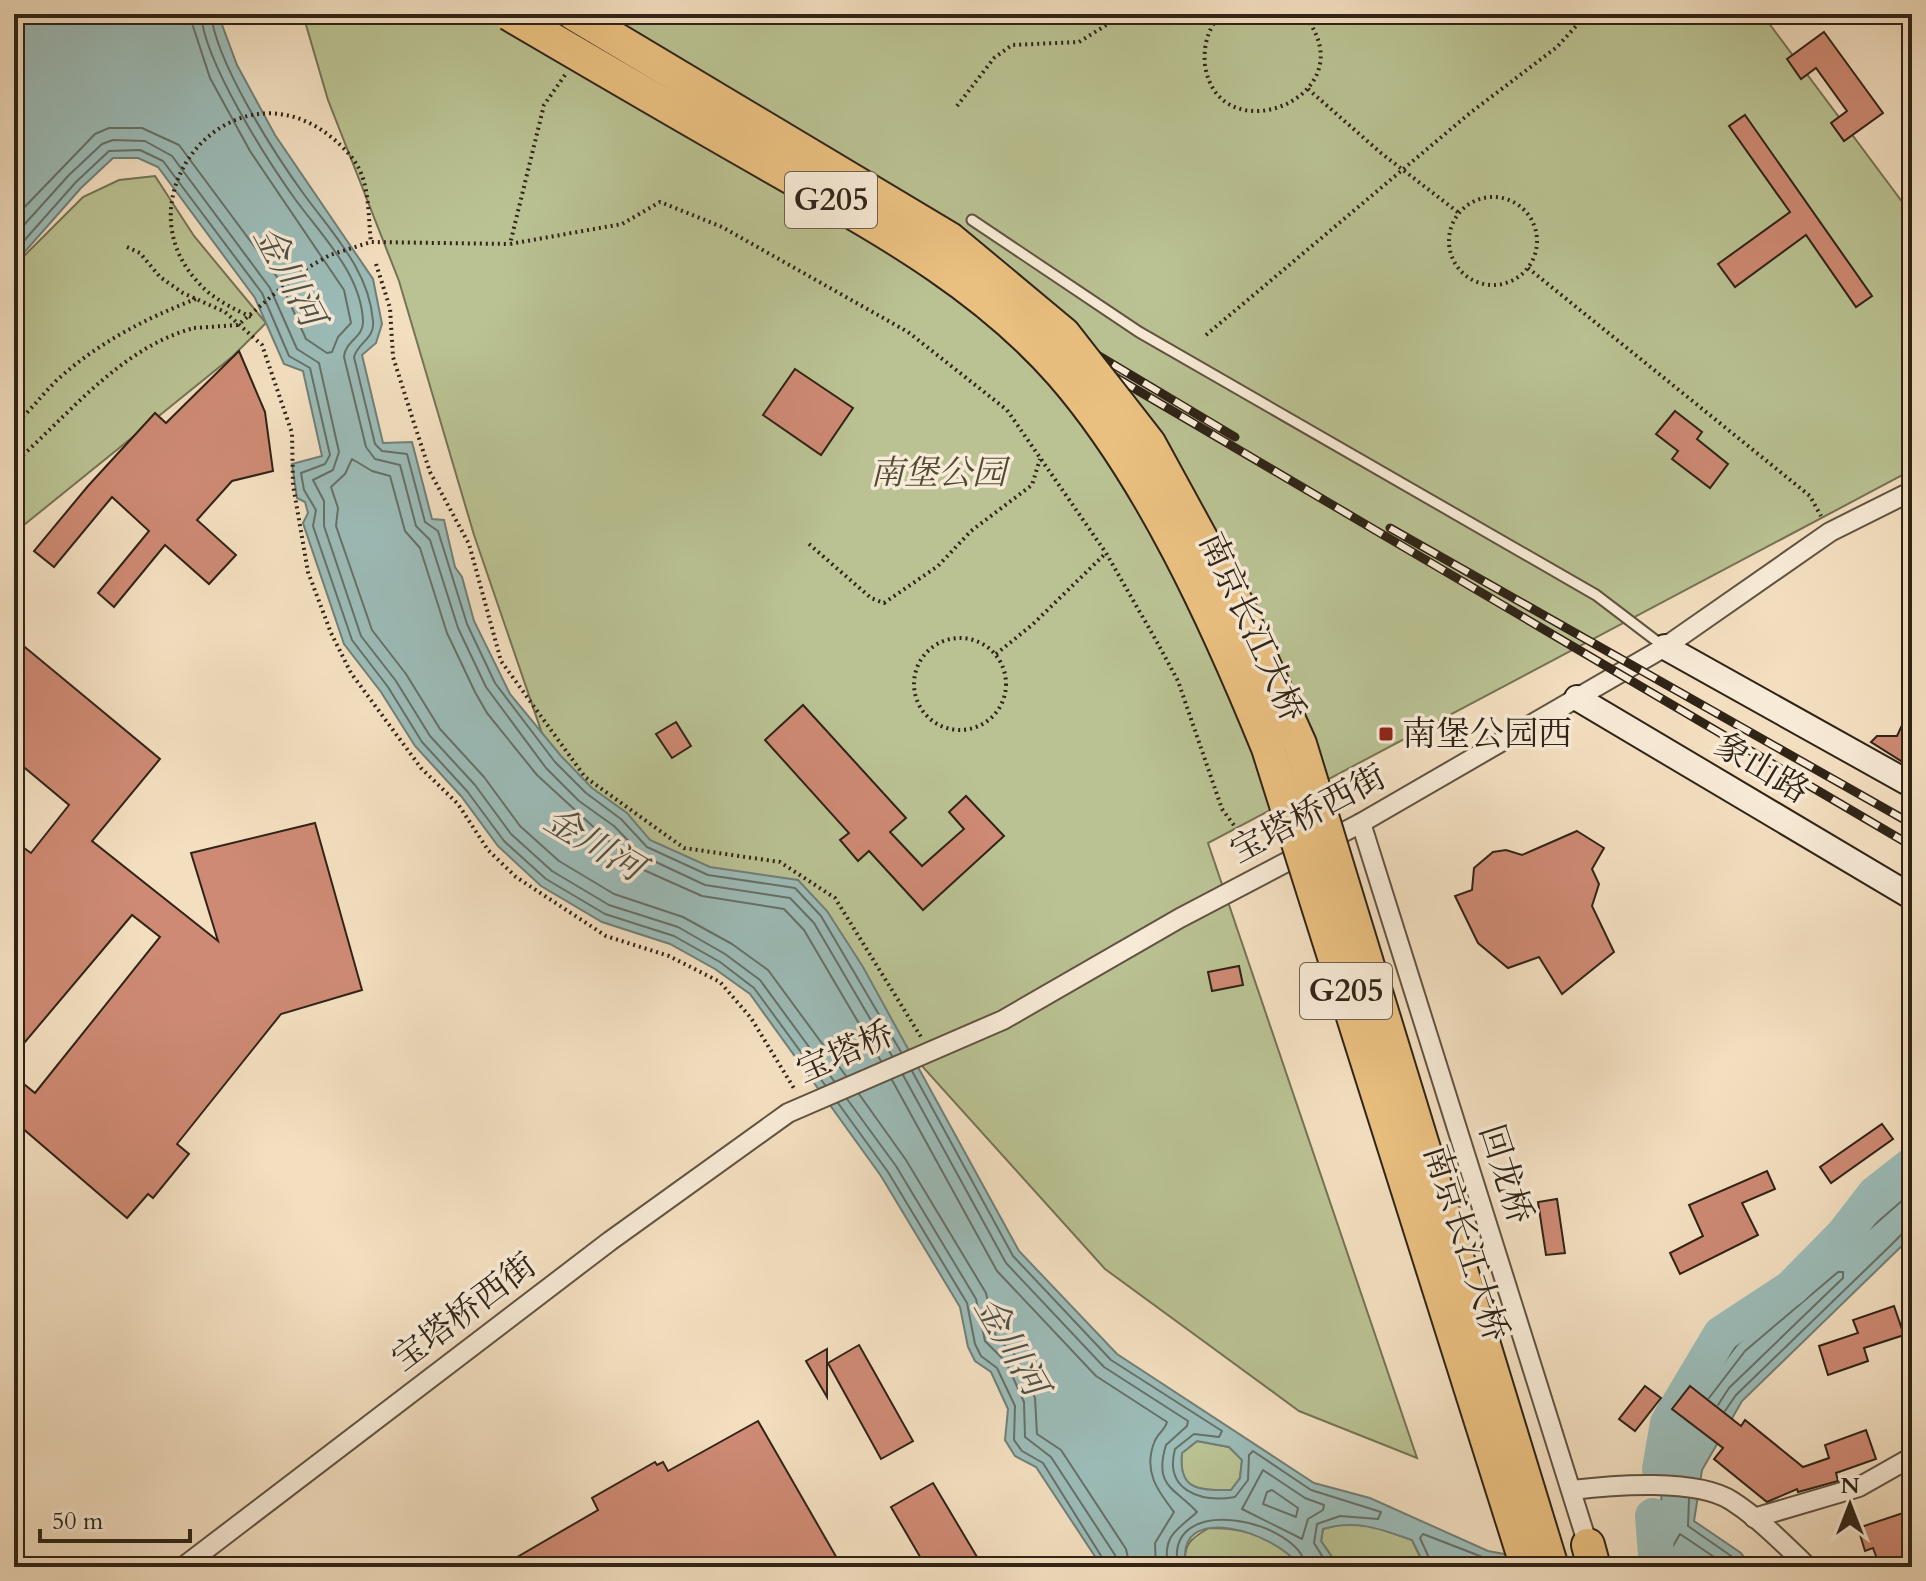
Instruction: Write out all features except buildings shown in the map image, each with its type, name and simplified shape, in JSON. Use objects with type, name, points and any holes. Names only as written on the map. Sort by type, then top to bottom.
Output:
[{"type":"highway","name":"南京长江大桥","points":[[509,14],[921,252],[988,302],[1060,372],[1112,437],[1223,637],[1268,748],[1527,1567]]},
{"type":"highway","name":"南京长江大桥","points":[[574,14],[950,239],[1064,334],[1149,443],[1236,602],[1300,744],[1552,1567]]},
{"type":"street","name":"宝塔桥西街","points":[[928,1050],[1003,1020],[1180,918],[1361,823],[1665,647],[1830,532],[1912,491]]},
{"type":"street","name":"象山路","points":[[1665,647],[1912,785]]},
{"type":"street","name":"象山路","points":[[1577,698],[1912,897]]},
{"type":"street","name":"回龙桥","points":[[1361,823],[1591,1556]]},
{"type":"street","name":"宝塔桥","points":[[788,1113],[928,1050]]},
{"type":"street","name":"宝塔桥西街","points":[[183,1567],[610,1241],[788,1113]]},
{"type":"street","points":[[1754,1518],[1859,1487],[1912,1457]]},
{"type":"street","points":[[1572,1490],[1630,1484],[1678,1487],[1730,1499],[1808,1567]]},
{"type":"lane","points":[[972,220],[1139,332],[1596,595],[1665,647]]},
{"type":"path","points":[[957,106],[994,58],[1012,45],[1079,42],[1124,14]]},
{"type":"path","points":[[1221,14],[1208,33],[1204,51],[1206,69],[1213,86],[1225,99],[1242,109],[1269,111],[1295,102],[1308,89],[1317,71],[1320,52],[1316,32],[1303,14]]},
{"type":"path","points":[[1206,335],[1403,170],[1557,47],[1587,14]]},
{"type":"path","points":[[510,244],[544,105],[571,66]]},
{"type":"path","points":[[1308,89],[1459,213]]},
{"type":"path","points":[[251,317],[216,299],[194,279],[178,251],[168,215],[181,171],[199,143],[216,129],[245,117],[277,114],[305,121],[331,136],[357,165],[363,179],[371,242]]},
{"type":"path","points":[[1500,197],[1526,211],[1537,239],[1528,268],[1505,283],[1478,282],[1466,276],[1451,253],[1449,239],[1459,213],[1484,198],[1500,197]]},
{"type":"path","points":[[14,463],[129,357],[175,333],[194,328],[238,325],[300,272],[330,255],[371,242],[510,244],[622,224],[660,202],[722,227],[908,332],[1007,410],[1106,553],[1178,681],[1222,809],[1259,859]]},
{"type":"path","points":[[127,247],[140,253],[160,277],[225,312],[262,345],[292,433],[293,485],[308,572],[351,673],[390,729],[421,768],[458,804],[488,850],[516,877],[606,936],[669,956],[720,982],[751,1018],[796,1092]]},
{"type":"path","points":[[376,264],[390,308],[393,357],[430,472],[469,544],[501,661],[585,777],[634,813],[684,848],[780,862],[835,898],[886,974],[928,1050]]},
{"type":"path","points":[[1528,268],[1810,496],[1830,532]]},
{"type":"path","points":[[14,425],[55,382],[101,345],[136,324],[196,299]]},
{"type":"path","points":[[14,449],[22,456]]},
{"type":"path","points":[[809,544],[871,598],[884,603],[938,566],[971,531],[1032,485],[1040,457]]},
{"type":"path","points":[[996,654],[1032,625],[1106,553]]},
{"type":"path","points":[[970,639],[996,654],[1004,667],[1005,698],[987,723],[957,731],[928,719],[919,707],[914,677],[928,651],[940,642],[970,639]]},
{"type":"green space","name":"南堡公园","points":[[308,14],[1762,14],[1912,215],[1912,470],[1208,843],[1417,1458],[1299,1411],[1105,1269],[868,1006],[559,783],[474,535],[399,281],[328,100],[304,18]]},
{"type":"green space","points":[[155,176],[194,236],[266,323],[233,356],[14,533],[14,266],[83,197],[119,180]]},
{"type":"green space","points":[[1197,1441],[1229,1447],[1242,1460],[1240,1478],[1231,1490],[1201,1489],[1187,1482],[1181,1466],[1182,1453]]},
{"type":"green space","points":[[1341,1524],[1373,1526],[1412,1540],[1422,1567],[1339,1567],[1321,1541],[1323,1529]]},
{"type":"green space","points":[[1209,1528],[1247,1532],[1271,1541],[1300,1567],[1186,1567],[1185,1553],[1189,1543]]},
{"type":"water","name":"金川河","points":[[14,14],[218,14],[237,65],[275,135],[373,279],[382,324],[376,343],[362,355],[383,443],[412,442],[432,519],[444,520],[455,567],[462,577],[474,621],[510,694],[561,756],[592,788],[627,813],[650,840],[710,867],[798,880],[827,911],[863,967],[1019,1251],[1117,1354],[1314,1483],[1370,1498],[1488,1551],[1565,1565],[1608,1567],[1422,1567],[1423,1562],[1412,1540],[1379,1529],[1346,1525],[1323,1529],[1321,1541],[1339,1567],[1300,1567],[1271,1543],[1230,1528],[1210,1528],[1195,1533],[1186,1546],[1186,1567],[1102,1567],[1036,1467],[1015,1456],[1005,1440],[1008,1409],[991,1372],[975,1361],[968,1347],[960,1307],[881,1176],[750,994],[715,969],[670,944],[602,922],[541,886],[498,846],[461,796],[415,746],[381,692],[344,644],[303,523],[308,513],[305,502],[297,498],[292,464],[322,456],[303,371],[284,364],[255,298],[158,167],[138,158],[113,158],[81,188],[14,264]],"holes":[[[1197,1441],[1229,1447],[1242,1460],[1240,1478],[1231,1490],[1201,1489],[1188,1482],[1182,1466],[1182,1453]]]},
{"type":"water","points":[[1912,1181],[1912,1236],[1742,1401],[1702,1470],[1694,1521],[1741,1553],[1751,1567],[1637,1567],[1652,1549],[1659,1530],[1663,1474],[1682,1411],[1700,1376],[1732,1339]]},
{"type":"waterway","points":[[1660,1469],[1668,1423],[1721,1334],[1791,1288],[1844,1234],[1875,1194],[1912,1165]]},
{"type":"waterway","points":[[1653,1516],[1657,1567]]},
{"type":"railway","points":[[498,14],[1912,846]]},
{"type":"railway","points":[[525,14],[1235,437]]},
{"type":"railway","points":[[1390,528],[1912,824]]},
{"type":"place","name":"南堡公园西","points":[[1386,734]]}]
